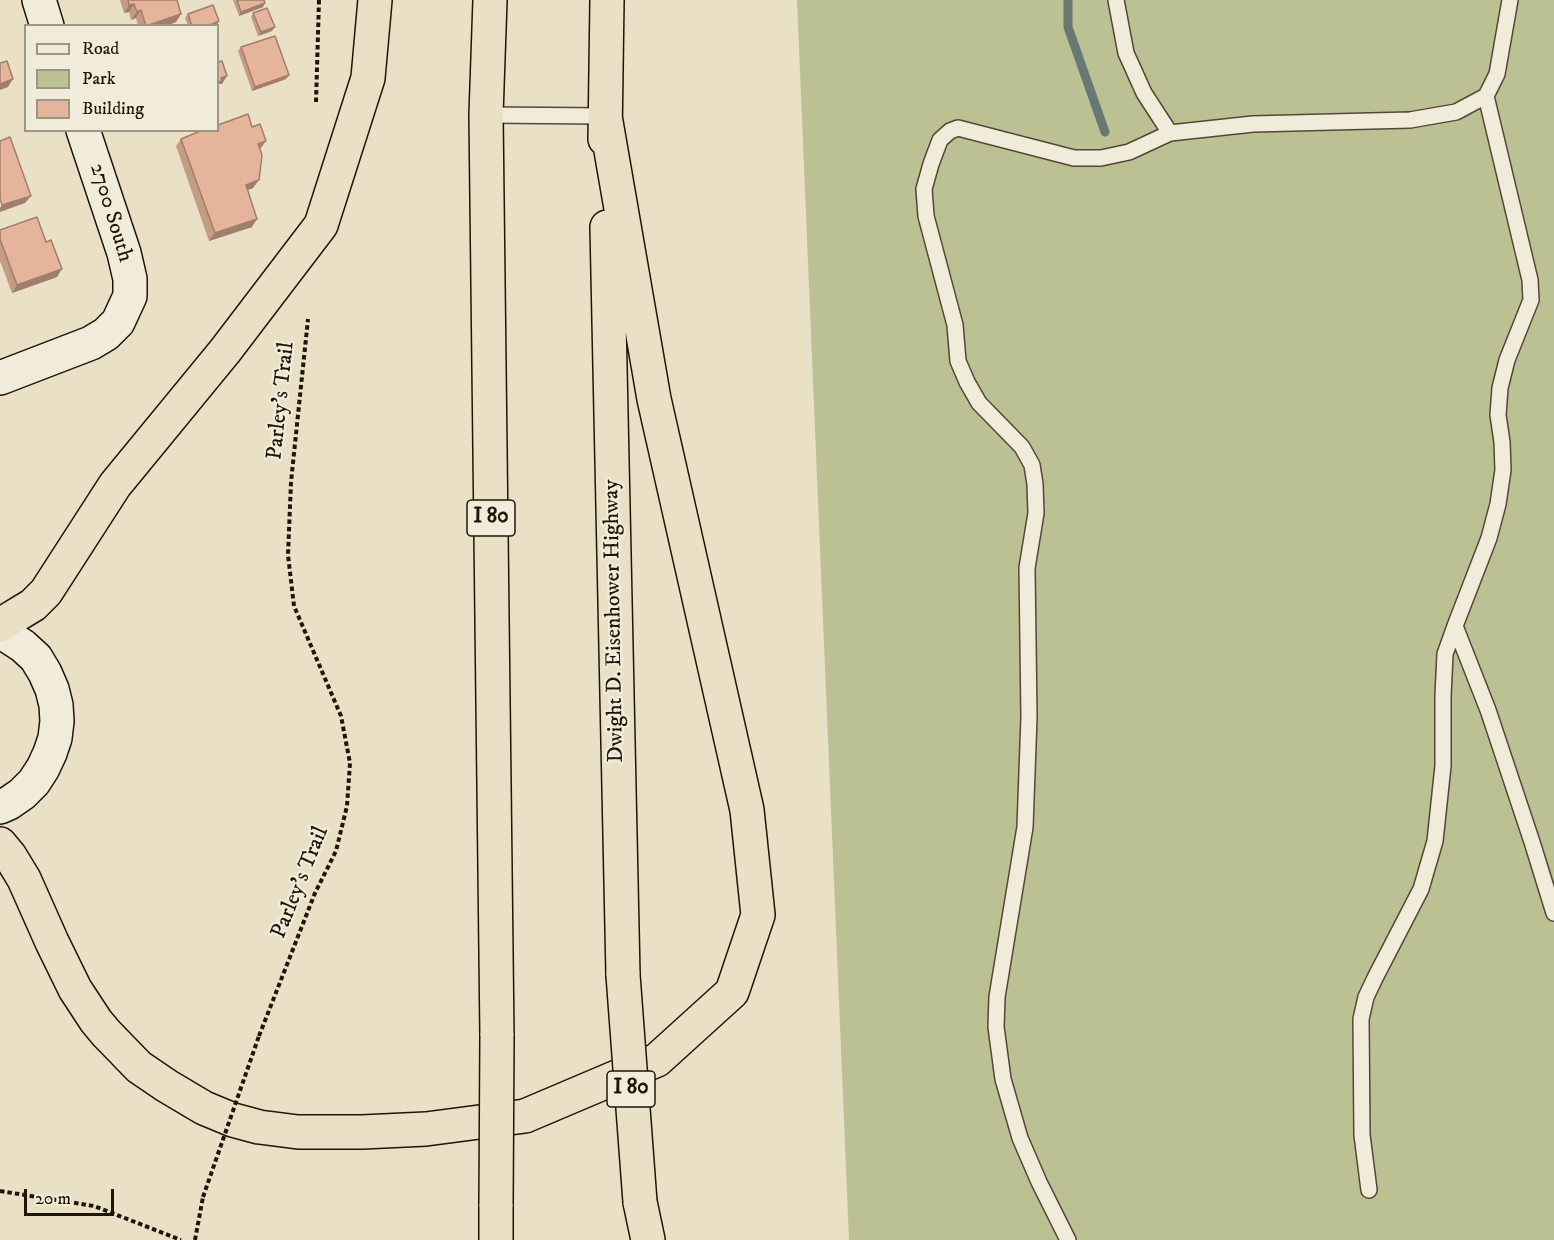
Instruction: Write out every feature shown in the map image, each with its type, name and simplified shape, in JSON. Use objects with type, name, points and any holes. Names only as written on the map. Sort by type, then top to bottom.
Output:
[{"type":"highway","points":[[0,625],[33,605],[46,592],[115,485],[225,351],[321,225],[368,78],[375,0]]},
{"type":"highway","name":"I 80","points":[[490,0],[486,115],[497,1036],[496,1240]]},
{"type":"highway","name":"Dwight D. Eisenhower Highway","points":[[607,0],[605,116],[623,975],[640,1202],[648,1240]]},
{"type":"highway","points":[[0,844],[24,879],[75,989],[90,1014],[106,1033],[139,1067],[167,1086],[204,1108],[233,1120],[259,1127],[298,1132],[362,1132],[426,1129],[525,1116],[657,1060],[732,992],[758,915],[747,810],[654,399],[605,116]]},
{"type":"street","points":[[39,0],[47,24]]},
{"type":"street","name":"2700 South","points":[[0,378],[91,343],[106,334],[118,322],[130,296],[130,279],[124,253],[84,132]]},
{"type":"street","points":[[0,631],[23,646],[36,658],[52,689],[57,721],[50,753],[34,782],[22,794],[0,807]]},
{"type":"lane","points":[[1116,0],[1126,53],[1144,93],[1170,133]]},
{"type":"lane","points":[[1068,1240],[1020,1138],[1003,1079],[996,1027],[997,997],[1024,827],[1029,717],[1026,568],[1036,513],[1035,484],[1032,465],[1022,447],[979,403],[958,361],[955,325],[926,216],[924,189],[931,164],[940,140],[950,131],[958,128],[1074,158],[1101,158],[1129,152],[1170,133],[1253,124],[1410,120],[1456,112],[1486,96],[1497,74],[1510,0]]},
{"type":"lane","points":[[1369,1190],[1362,1135],[1361,1019],[1366,998],[1421,890],[1435,841],[1443,766],[1445,654],[1489,538],[1498,504],[1503,470],[1498,415],[1500,387],[1507,360],[1531,300],[1530,280],[1486,96]]},
{"type":"lane","points":[[486,115],[605,116]]},
{"type":"lane","points":[[1455,626],[1488,710],[1554,913]]},
{"type":"path","points":[[316,102],[319,0]]},
{"type":"path","name":"Parley's Trail","points":[[195,1240],[202,1197],[258,1036],[315,893],[336,851],[347,806],[350,763],[341,716],[294,606],[288,555],[291,482],[308,319]]},
{"type":"path","points":[[0,1191],[94,1206],[181,1240]]},
{"type":"green space","points":[[797,0],[1554,0],[1554,1240],[849,1240]]},
{"type":"building","points":[[128,0],[177,0],[181,14],[145,24],[141,10],[137,12],[134,4],[129,5]]},
{"type":"building","points":[[237,0],[264,0],[265,3],[241,12]]},
{"type":"building","points":[[213,5],[219,21],[212,24],[191,24],[188,14]]},
{"type":"building","points":[[267,8],[275,27],[261,32],[253,13]]},
{"type":"building","points":[[275,36],[289,75],[255,87],[241,47]]},
{"type":"building","points":[[7,61],[13,79],[0,84],[0,63]]},
{"type":"building","points":[[222,61],[227,76],[221,78],[222,81],[219,82],[219,62]]},
{"type":"building","points":[[248,114],[252,127],[260,124],[266,141],[258,144],[262,155],[259,180],[246,185],[257,219],[215,233],[181,139],[198,132],[219,132],[219,125]]},
{"type":"building","points":[[10,137],[31,196],[2,205],[0,199],[0,141]]},
{"type":"building","points":[[37,217],[46,242],[51,240],[62,269],[17,285],[0,239],[0,230]]},
{"type":"waterway","points":[[1068,0],[1068,27],[1105,132]]}]
